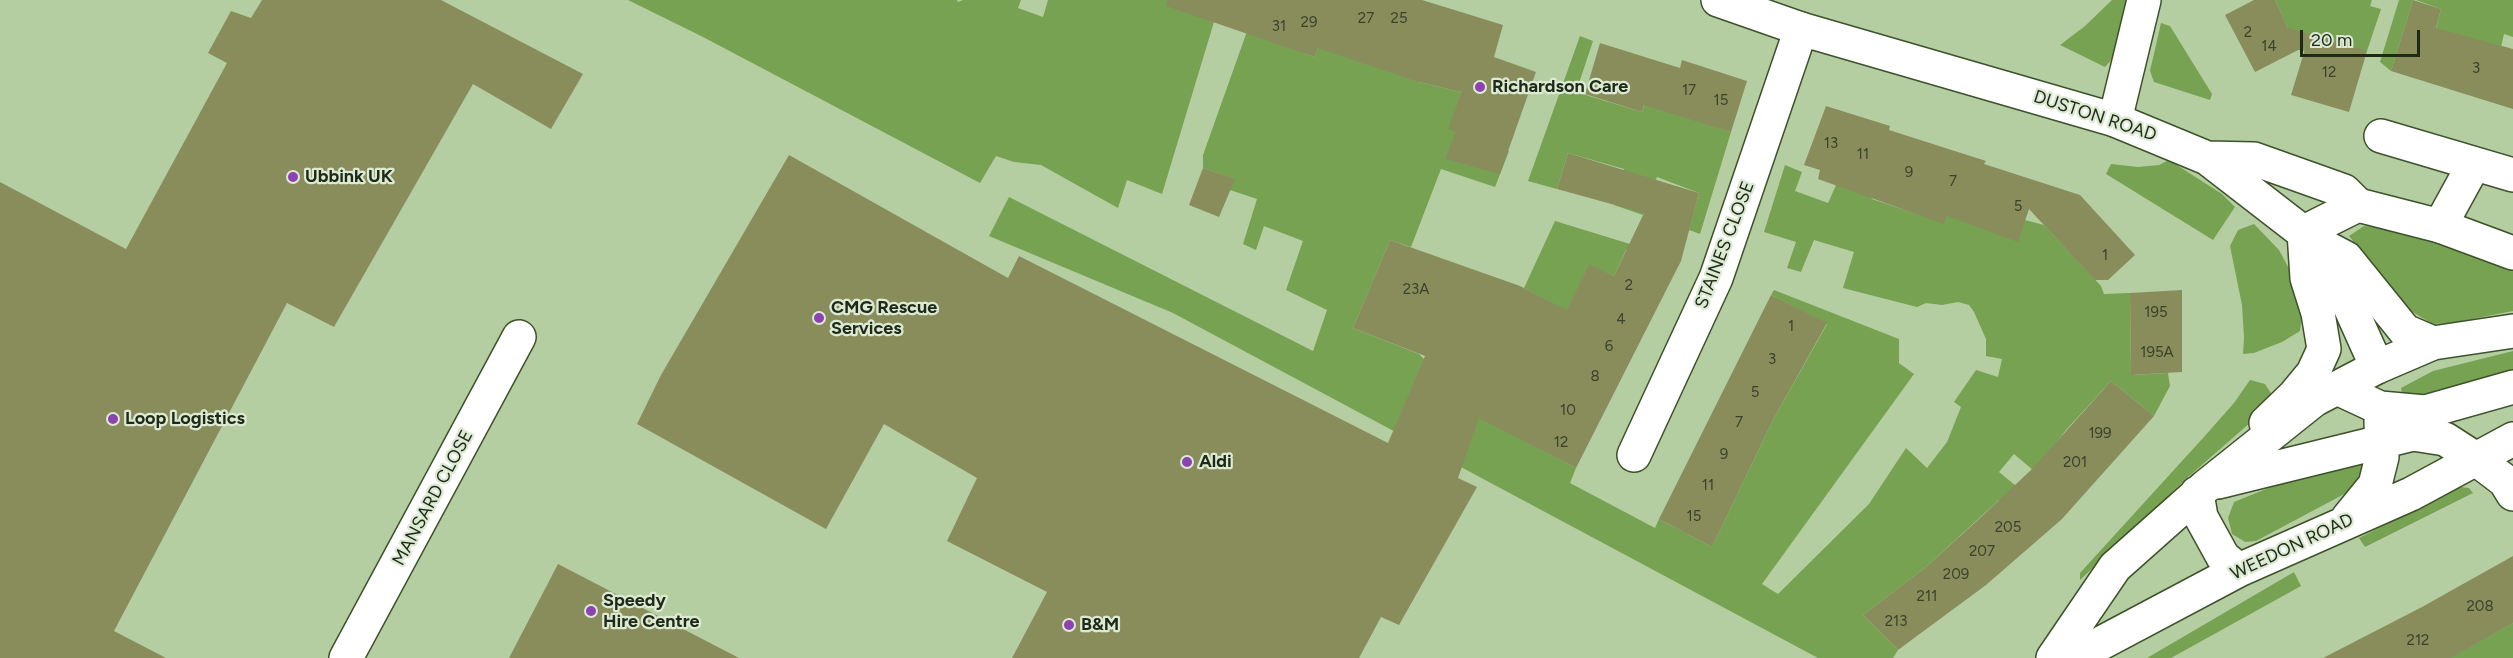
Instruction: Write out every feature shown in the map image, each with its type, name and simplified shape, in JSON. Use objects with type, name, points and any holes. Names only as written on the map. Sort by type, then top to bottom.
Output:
[{"type":"street","name":"DUSTON ROAD","points":[[1718,0],[1801,29],[2115,120],[2208,158],[2308,236],[2346,298],[2377,367]]},
{"type":"street","points":[[2115,120],[2144,0]]},
{"type":"street","name":"STAINES CLOSE","points":[[1634,455],[1716,278],[1801,29]]},
{"type":"street","points":[[2381,136],[2513,175]]},
{"type":"street","points":[[2208,158],[2254,159],[2344,191],[2358,206],[2440,226],[2513,253]]},
{"type":"street","points":[[2440,226],[2474,164]]},
{"type":"street","points":[[2308,236],[2358,206]]},
{"type":"street","points":[[2308,236],[2346,258],[2405,331],[2433,343]]},
{"type":"street","points":[[2308,236],[2307,278],[2318,313],[2328,369],[2337,388],[2380,408],[2413,434]]},
{"type":"street","points":[[2054,658],[2115,567],[2201,490],[2314,400],[2377,367],[2433,343],[2513,331]]},
{"type":"street","name":"MANSARD CLOSE","points":[[346,658],[519,337]]},
{"type":"street","points":[[2239,570],[2223,557],[2201,518],[2201,490],[2215,467],[2294,396],[2313,373],[2324,349]]},
{"type":"street","points":[[2345,522],[2375,485],[2382,457],[2377,367]]},
{"type":"street","points":[[2380,408],[2425,412],[2513,387]]},
{"type":"street","points":[[2201,490],[2232,478],[2413,434],[2445,439],[2505,481],[2513,494]]},
{"type":"street","name":"WEEDON ROAD","points":[[2073,658],[2239,570],[2411,494],[2513,439]]},
{"type":"green space","points":[[628,0],[957,0],[958,2],[963,0],[1021,0],[1018,8],[1043,17],[1048,0],[1202,0],[1214,22],[1162,194],[1127,180],[1118,208],[1041,165],[1014,162],[996,156],[980,183]]},
{"type":"green space","points":[[1334,0],[1419,82],[1461,92],[1449,129],[1509,151],[1495,187],[1441,169],[1411,247],[1390,240],[1353,328],[1419,354],[1424,359],[1489,390],[1532,445],[1576,468],[1570,483],[1655,528],[1659,519],[1712,547],[1773,420],[1827,324],[1771,295],[1774,290],[1899,339],[1899,363],[1914,374],[1762,584],[1778,594],[1869,504],[1906,448],[1927,468],[1947,442],[1961,407],[1954,402],[1976,370],[1998,377],[2002,359],[1986,356],[1986,339],[1969,305],[1958,302],[1942,305],[1926,303],[1917,307],[1843,288],[1854,252],[1814,240],[1801,272],[1787,268],[1796,242],[1764,232],[1785,165],[1802,172],[1795,191],[1828,203],[1837,183],[1868,193],[1872,199],[1944,223],[1948,213],[2025,220],[2044,225],[2101,286],[2104,294],[2130,293],[2131,375],[2168,373],[2170,386],[2154,416],[2111,381],[2066,430],[2034,471],[2014,454],[1999,472],[2032,499],[2019,518],[1999,500],[1926,567],[1863,615],[1898,650],[1893,658],[1818,658],[1173,313],[989,236],[1009,197],[1313,351],[1327,310],[1286,290],[1303,241],[1264,226],[1256,250],[1243,244],[1257,199],[1230,190],[1234,179],[1203,168],[1203,155],[1255,9],[1286,46],[1315,57]]},
{"type":"green space","points":[[2112,0],[2130,0],[2115,56],[2105,67],[2060,45],[2085,26]]},
{"type":"green space","points":[[2275,0],[2372,0],[2370,6],[2381,9],[2367,51],[2304,51],[2298,50]]},
{"type":"green space","points":[[2399,0],[2413,0],[2391,71],[2380,62]]},
{"type":"green space","points":[[2416,0],[2513,0],[2513,37],[2504,34],[2501,47],[2436,29],[2441,9]]},
{"type":"green space","points":[[2161,23],[2170,26],[2212,94],[2210,100],[2154,82],[2150,71]]},
{"type":"green space","points":[[1580,36],[1593,41],[1576,92],[1642,112],[1645,103],[1731,132],[1700,234],[1689,230],[1699,193],[1657,177],[1643,215],[1614,205],[1624,169],[1568,153],[1557,189],[1528,181]]},
{"type":"green space","points":[[2169,160],[2222,194],[2235,207],[2213,240],[2106,174],[2111,164],[2138,167],[2159,165]]},
{"type":"green space","points":[[1555,221],[1669,256],[1626,250],[1614,276],[1589,265],[1581,281],[1600,290],[1587,317],[1550,335],[1560,307],[1524,288]]},
{"type":"green space","points":[[2254,224],[2279,250],[2293,276],[2302,314],[2300,331],[2282,342],[2254,353],[2243,354],[2242,305],[2230,246],[2238,230]]},
{"type":"green space","points":[[2364,226],[2393,228],[2513,263],[2513,311],[2452,323],[2432,324],[2408,309],[2349,236]]},
{"type":"green space","points":[[2513,351],[2513,374],[2457,393],[2415,396],[2402,394],[2401,388],[2433,371]]},
{"type":"green space","points":[[2250,380],[2265,384],[2273,396],[2267,408],[2187,478],[2080,580],[2080,573],[2234,403]]},
{"type":"green space","points":[[2373,456],[2367,482],[2256,541],[2245,542],[2232,534],[2228,518],[2234,502],[2293,478]]},
{"type":"green space","points":[[2460,487],[2469,488],[2473,493],[2365,547],[2359,538]]},
{"type":"green space","points":[[2294,572],[2301,586],[2171,658],[2147,658]]},
{"type":"green space","points":[[2513,623],[2513,658],[2450,658]]},
{"type":"building","points":[[262,0],[441,0],[583,74],[551,129],[473,84],[334,327],[287,303],[114,631],[166,658],[0,658],[0,182],[126,249],[227,63],[208,53],[231,11],[251,18]]},
{"type":"building","points":[[1167,0],[1422,0],[1503,25],[1494,57],[1536,72],[1500,174],[1445,159],[1456,132],[1448,129],[1461,92],[1419,82],[1318,48],[1315,57],[1166,6]]},
{"type":"building","points":[[2254,0],[2275,0],[2288,28],[2367,51],[2349,112],[2291,95],[2306,46],[2255,72],[2225,15]]},
{"type":"building","points":[[2413,0],[2441,9],[2436,28],[2513,49],[2513,109],[2391,71]]},
{"type":"building","points":[[1600,43],[1680,68],[1682,60],[1747,81],[1731,132],[1644,105],[1642,112],[1585,94]]},
{"type":"building","points":[[1826,106],[1890,126],[1889,130],[1986,161],[1984,164],[2080,195],[2135,255],[2108,280],[2095,280],[2029,209],[2018,242],[1947,216],[1944,224],[1818,179],[1820,170],[1804,165]]},
{"type":"building","points":[[1568,153],[1699,193],[1681,261],[1576,468],[1479,418],[1458,478],[1477,487],[1399,625],[1381,617],[1359,658],[1012,658],[1047,592],[947,541],[977,478],[884,424],[826,529],[637,424],[661,375],[789,155],[1008,278],[1019,256],[1388,443],[1425,356],[1353,328],[1390,240],[1520,286],[1567,310],[1589,264],[1614,276],[1644,213],[1557,189]]},
{"type":"building","points":[[1203,168],[1235,179],[1219,217],[1189,205]]},
{"type":"building","points":[[2182,290],[2182,372],[2131,375],[2130,293]]},
{"type":"building","points":[[1771,295],[1827,323],[1773,420],[1712,547],[1659,519]]},
{"type":"building","points":[[2111,381],[2154,416],[2062,519],[1986,585],[1898,650],[1863,615],[1926,567],[2032,469]]},
{"type":"building","points":[[2513,556],[2513,623],[2451,658],[2323,658],[2422,607]]},
{"type":"building","name":"Speedy Hire Centre","points":[[558,564],[739,658],[509,658]]},
{"type":"place","name":"Richardson Care","points":[[1480,87]]},
{"type":"place","name":"Ubbink UK","points":[[293,177]]},
{"type":"place","name":"CMG Rescue Services","points":[[819,318]]},
{"type":"place","name":"Loop Logistics","points":[[113,419]]},
{"type":"place","name":"Aldi","points":[[1187,462]]},
{"type":"place","name":"Speedy Hire Centre","points":[[591,611]]},
{"type":"place","name":"B&M","points":[[1069,625]]}]
